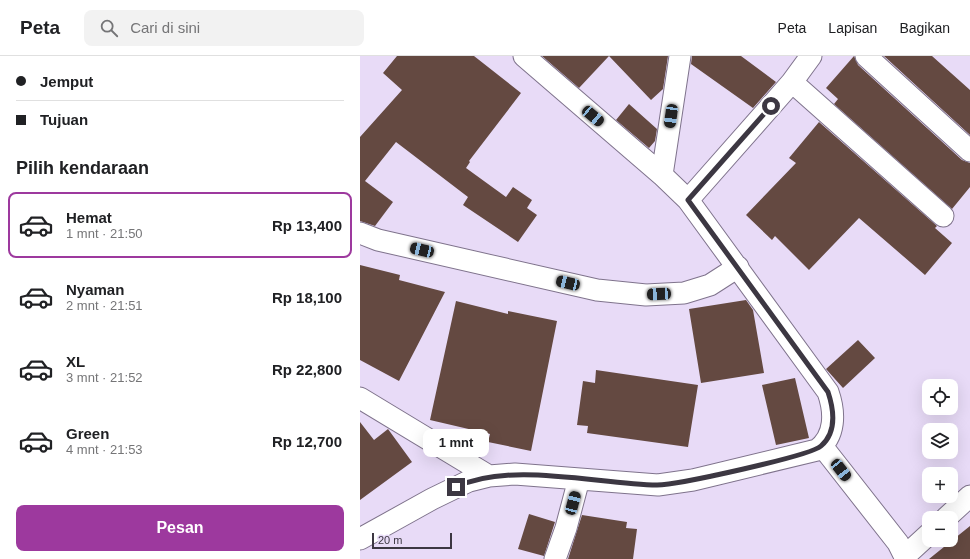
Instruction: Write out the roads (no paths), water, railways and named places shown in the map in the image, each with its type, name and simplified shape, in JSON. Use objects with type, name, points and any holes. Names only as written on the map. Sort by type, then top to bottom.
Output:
[{"type":"street","points":[[360,539],[432,498],[469,481],[489,476],[515,474],[665,484],[693,480],[806,453],[822,446],[827,440],[832,424],[833,408],[828,392],[688,200],[662,175],[524,56]]},
{"type":"street","points":[[662,175],[680,56]]},
{"type":"street","points":[[688,200],[792,82],[811,56]]},
{"type":"street","points":[[866,56],[970,151]]},
{"type":"street","points":[[792,82],[943,216]]},
{"type":"street","points":[[360,233],[378,240],[597,290],[646,295],[684,293],[710,285],[738,267]]},
{"type":"street","points":[[360,398],[489,476]]},
{"type":"street","points":[[822,446],[898,543],[905,558],[922,541]]},
{"type":"street","points":[[555,559],[566,528],[579,479]]},
{"type":"street","points":[[954,511],[970,496]]}]
